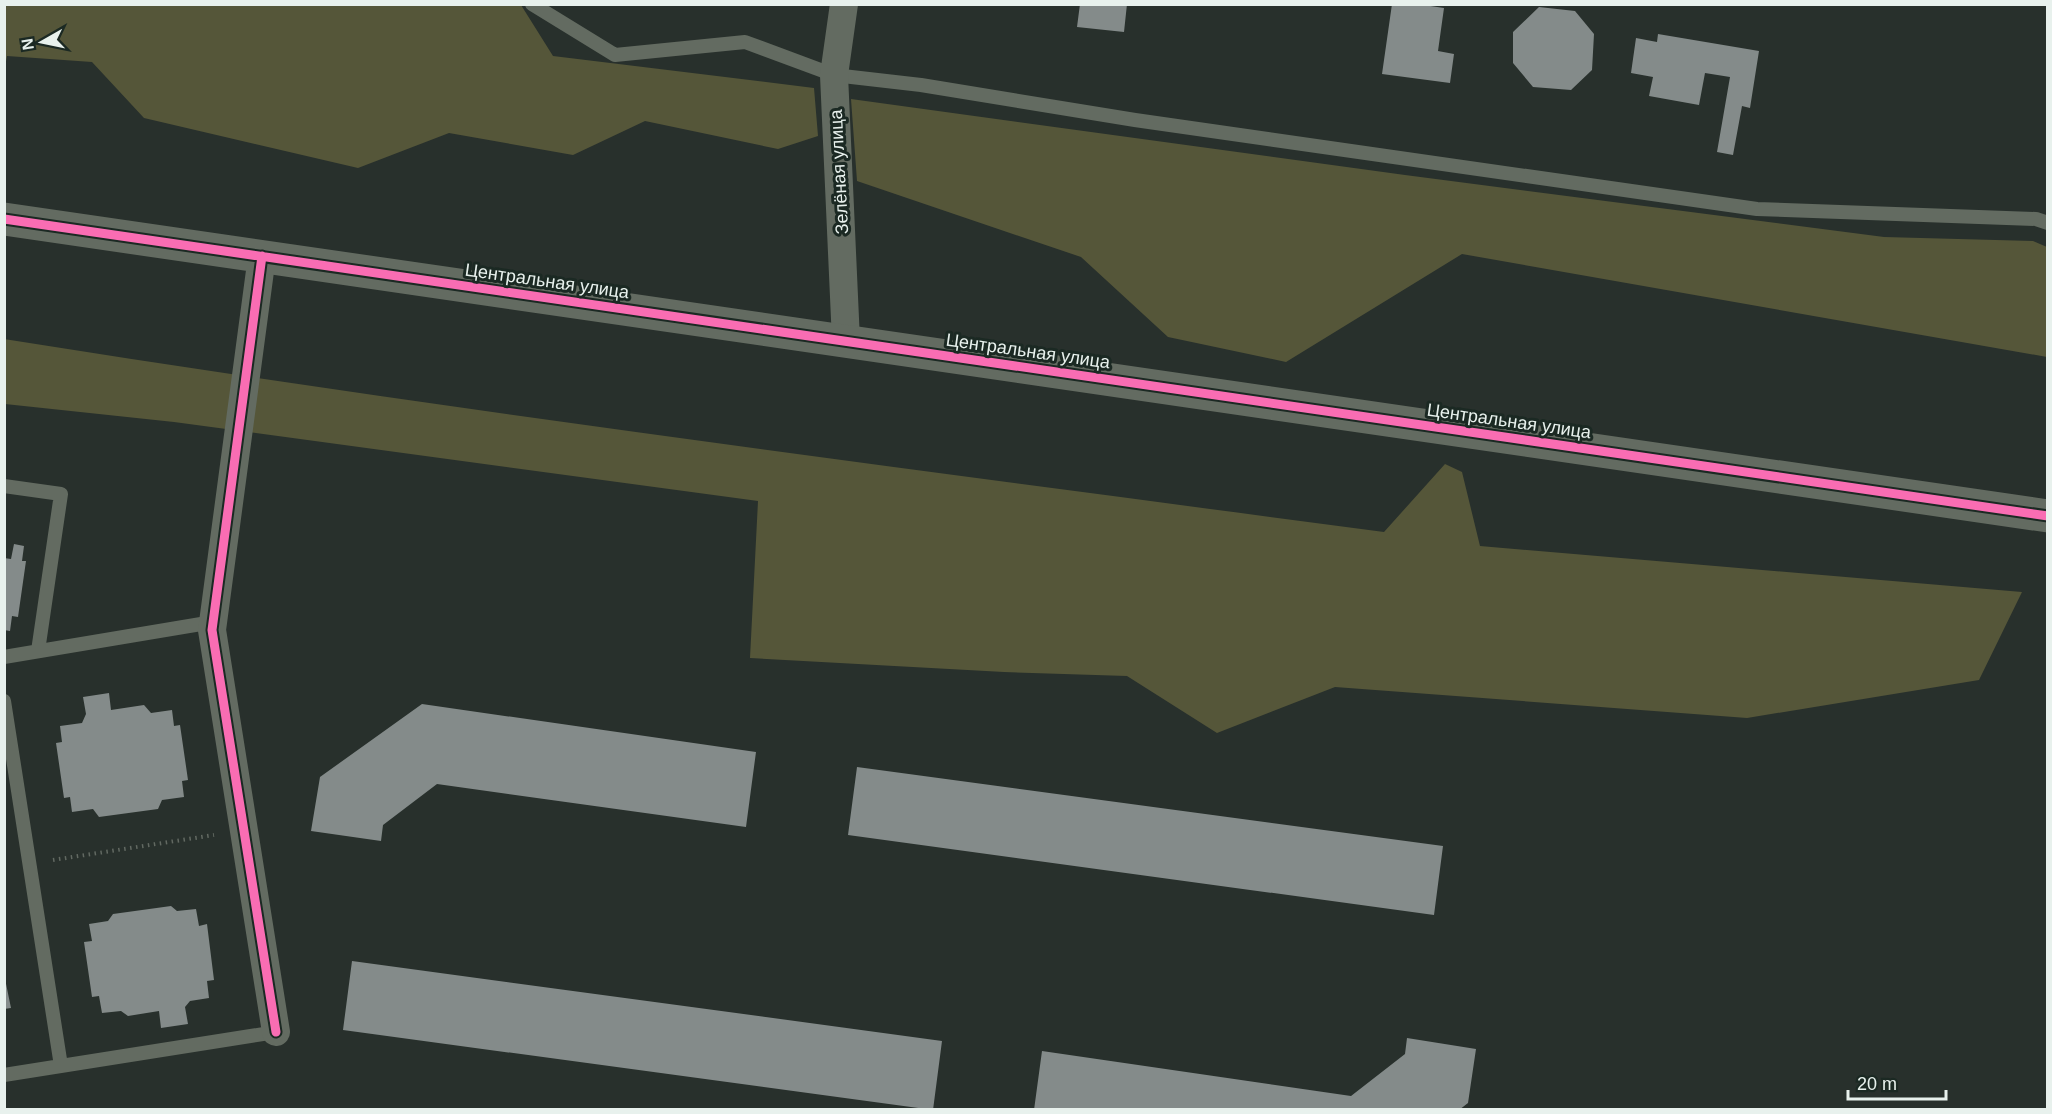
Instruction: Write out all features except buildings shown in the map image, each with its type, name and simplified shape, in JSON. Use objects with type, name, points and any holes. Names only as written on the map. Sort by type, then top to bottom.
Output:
[{"type":"street","name":"Зелёная улица","points":[[844,4],[834,75],[846,340]]},
{"type":"street","name":"Центральная улица","points":[[4,219],[2048,516]]},
{"type":"street","points":[[262,256],[213,622],[214,642],[276,1032]]},
{"type":"lane","points":[[532,4],[615,55],[745,42],[834,75],[921,85],[1135,120],[1757,209],[2036,219],[2048,223]]},
{"type":"lane","points":[[4,486],[61,494],[38,651]]},
{"type":"lane","points":[[4,657],[213,622]]},
{"type":"lane","points":[[4,701],[61,1066]]},
{"type":"lane","points":[[4,1075],[276,1032]]},
{"type":"path","points":[[30,864],[215,835],[213,823]]},
{"type":"green space","points":[[5,4],[521,5],[553,56],[814,88],[818,136],[778,149],[645,121],[573,155],[449,133],[358,168],[144,118],[92,62],[7,56],[5,67]]},
{"type":"green space","points":[[851,99],[1405,175],[1884,237],[2033,241],[2047,247],[2047,357],[1462,254],[1286,362],[1168,337],[1081,257],[857,181]]},
{"type":"green space","points":[[4,339],[521,416],[1384,532],[1445,464],[1462,472],[1480,546],[2022,592],[1979,680],[1747,718],[1335,687],[1217,733],[1127,676],[1004,672],[750,658],[758,501],[174,422],[5,404]]},
{"type":"cycle path","points":[[4,219],[2048,516]]},
{"type":"cycle path","points":[[262,256],[212,630],[276,1032]]}]
